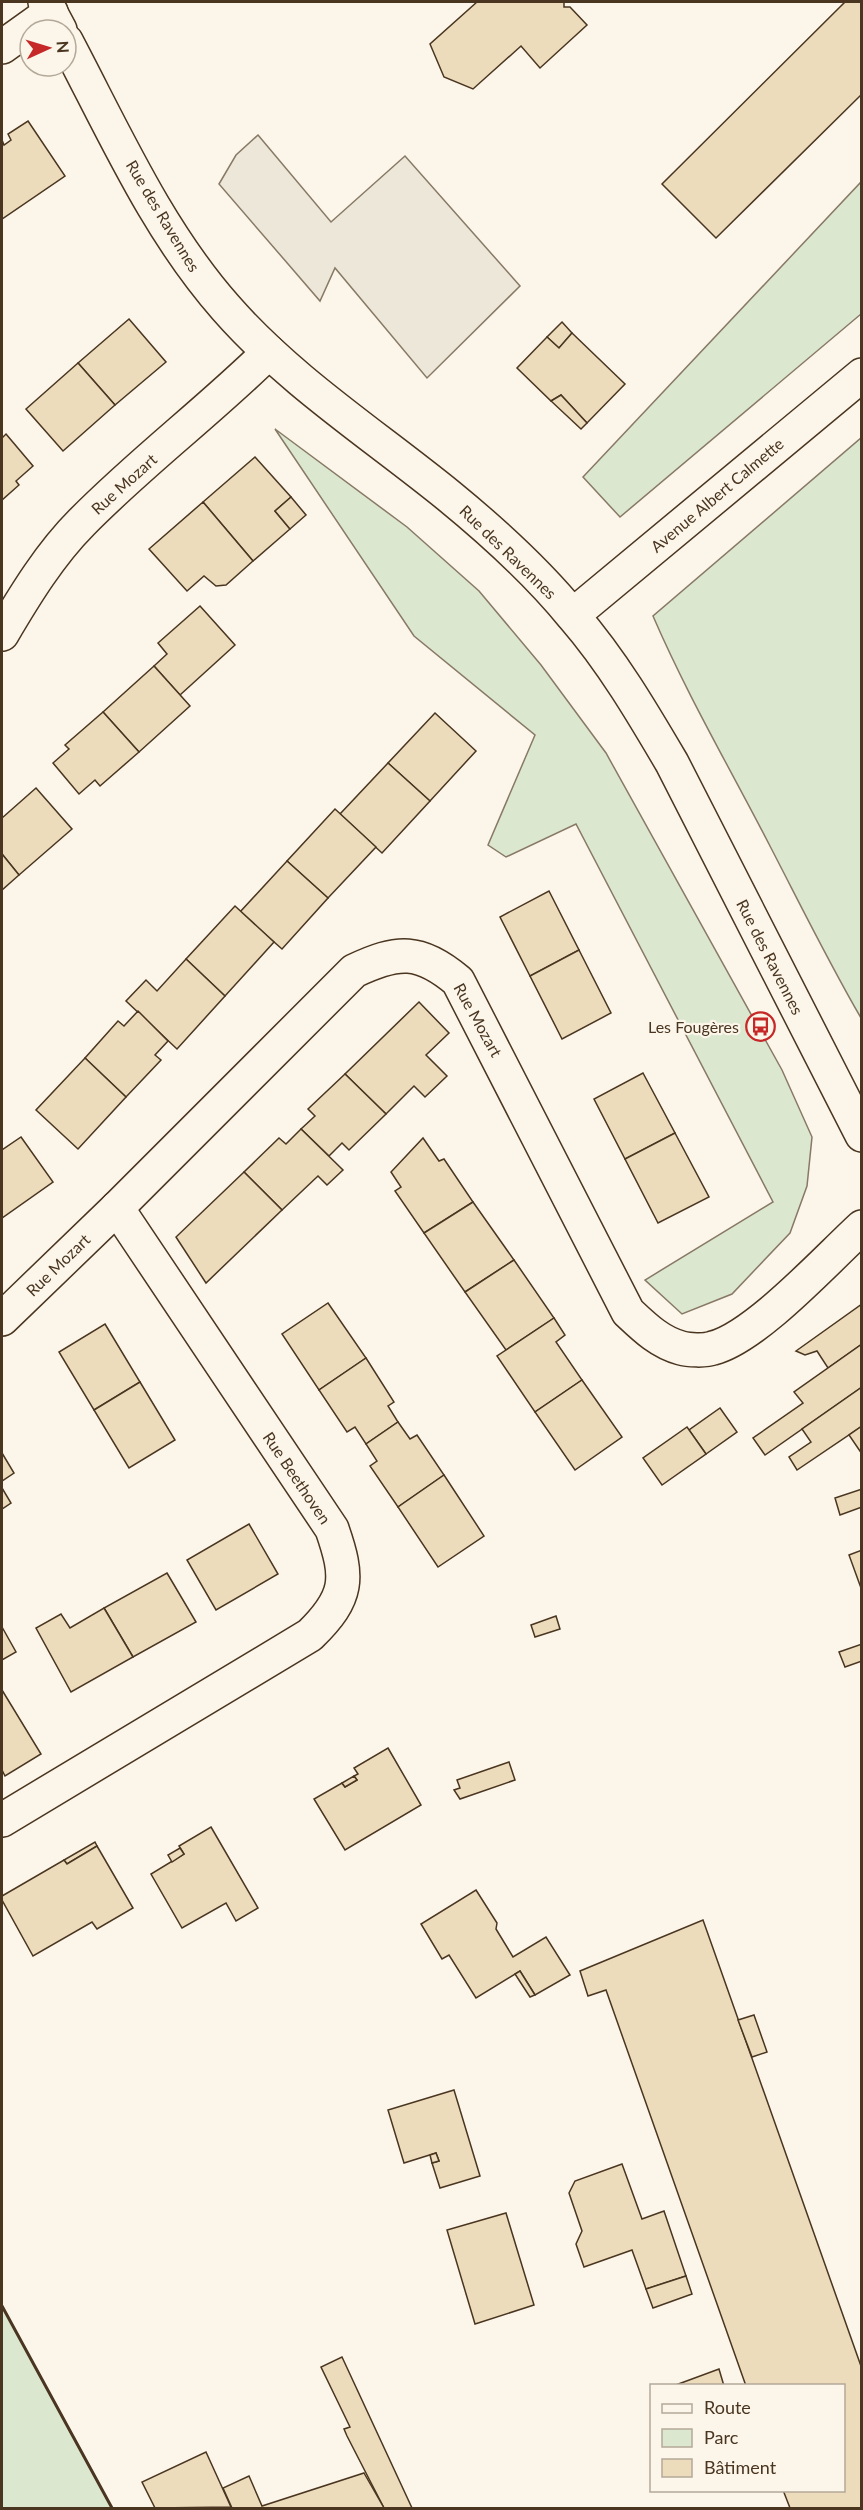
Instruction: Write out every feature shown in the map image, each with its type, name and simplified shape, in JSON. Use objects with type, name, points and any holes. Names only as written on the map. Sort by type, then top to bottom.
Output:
[{"type":"street","points":[[2,47],[52,15]]},
{"type":"street","name":"Rue des Ravennes","points":[[78,64],[172,238],[226,308],[268,352],[306,386],[450,497],[502,543],[573,615],[604,655],[639,705],[672,763],[861,1135]]},
{"type":"street","name":"Rue Mozart","points":[[2,634],[48,563],[80,524],[235,385],[268,352]]},
{"type":"street","name":"Avenue Albert Calmette","points":[[573,615],[861,375]]},
{"type":"street","name":"Rue Mozart","points":[[2,1319],[117,1208],[354,971],[381,958],[411,955],[438,964],[458,981],[628,1312],[652,1335],[681,1348],[711,1349],[739,1336],[763,1319],[861,1227]]},
{"type":"street","name":"Rue Beethoven","points":[[2,1820],[310,1635],[330,1616],[341,1594],[343,1562],[332,1529],[117,1208]]},
{"type":"green space","points":[[861,182],[861,314],[620,517],[583,477]]},
{"type":"green space","points":[[275,429],[407,527],[479,591],[541,665],[606,753],[782,1070],[812,1137],[807,1186],[790,1233],[732,1294],[682,1314],[645,1280],[773,1202],[576,824],[506,857],[488,845],[535,735],[414,636]]},
{"type":"green space","points":[[861,438],[861,1018],[695,704],[653,616]]},
{"type":"green space","points":[[2,2306],[112,2508],[2,2508]]},
{"type":"shaded area","points":[[258,135],[331,222],[405,156],[520,286],[427,378],[335,268],[320,301],[219,184],[236,155]]},
{"type":"building","points":[[477,2],[564,2],[564,7],[570,7],[587,25],[540,68],[521,46],[473,89],[444,77],[430,44]]},
{"type":"building","points":[[845,2],[862,2],[862,94],[716,238],[662,184]]},
{"type":"building","points":[[28,121],[65,176],[2,219],[2,140],[4,145],[11,140],[8,134]]},
{"type":"building","points":[[129,319],[166,362],[115,405],[78,363]]},
{"type":"building","points":[[562,322],[572,333],[559,348],[547,337]]},
{"type":"building","points":[[572,333],[625,384],[587,423],[561,395],[551,401],[517,368],[547,337],[559,348]]},
{"type":"building","points":[[78,363],[115,405],[63,451],[26,409]]},
{"type":"building","points":[[561,395],[587,423],[581,429],[551,401]]},
{"type":"building","points":[[6,434],[33,466],[16,481],[19,485],[2,500],[2,438]]},
{"type":"building","points":[[255,457],[291,497],[275,511],[290,529],[253,561],[203,502]]},
{"type":"building","points":[[291,497],[306,515],[290,529],[275,511]]},
{"type":"building","points":[[203,502],[253,561],[226,585],[216,586],[204,576],[187,591],[149,549]]},
{"type":"building","points":[[200,606],[235,645],[180,695],[154,666],[167,654],[158,643]]},
{"type":"building","points":[[154,666],[190,706],[139,752],[103,712]]},
{"type":"building","points":[[103,712],[139,752],[100,786],[95,780],[79,794],[53,763],[69,749],[65,745]]},
{"type":"building","points":[[435,713],[476,751],[430,801],[388,763]]},
{"type":"building","points":[[388,763],[430,801],[382,853],[340,814]]},
{"type":"building","points":[[36,788],[72,829],[19,875],[2,854],[2,818]]},
{"type":"building","points":[[335,809],[376,847],[328,898],[287,861]]},
{"type":"building","points":[[2,854],[19,875],[2,890]]},
{"type":"building","points":[[287,861],[328,898],[282,949],[240,912]]},
{"type":"building","points":[[549,891],[579,950],[530,976],[500,917]]},
{"type":"building","points":[[235,906],[274,942],[225,996],[186,959]]},
{"type":"building","points":[[579,950],[611,1013],[562,1039],[530,976]]},
{"type":"building","points":[[186,959],[225,996],[177,1049],[126,1001],[146,980],[157,991]]},
{"type":"building","points":[[419,1002],[449,1033],[426,1055],[447,1076],[425,1097],[414,1086],[386,1114],[345,1074]]},
{"type":"building","points":[[138,1011],[168,1041],[155,1055],[161,1060],[126,1097],[85,1058],[118,1021],[124,1026]]},
{"type":"building","points":[[85,1058],[126,1097],[78,1149],[36,1110]]},
{"type":"building","points":[[643,1073],[675,1133],[625,1159],[594,1099]]},
{"type":"building","points":[[345,1074],[386,1114],[349,1150],[342,1143],[329,1156],[301,1129],[315,1116],[308,1109]]},
{"type":"building","points":[[301,1129],[343,1170],[327,1185],[318,1176],[282,1210],[244,1172],[279,1138],[286,1144]]},
{"type":"building","points":[[675,1133],[709,1197],[658,1223],[625,1159]]},
{"type":"building","points":[[21,1137],[53,1182],[2,1218],[2,1150]]},
{"type":"building","points":[[423,1138],[439,1161],[444,1159],[473,1202],[424,1233],[395,1191],[401,1187],[391,1172]]},
{"type":"building","points":[[244,1172],[282,1210],[206,1283],[176,1237]]},
{"type":"building","points":[[473,1202],[514,1260],[465,1292],[424,1233]]},
{"type":"building","points":[[514,1260],[554,1318],[506,1350],[465,1292]]},
{"type":"building","points":[[328,1303],[366,1358],[319,1390],[282,1334]]},
{"type":"building","points":[[862,1304],[862,1344],[828,1368],[817,1351],[805,1355],[796,1351]]},
{"type":"building","points":[[554,1318],[565,1335],[556,1342],[582,1380],[535,1412],[497,1356]]},
{"type":"building","points":[[105,1324],[140,1382],[94,1410],[59,1352]]},
{"type":"building","points":[[862,1344],[862,1387],[765,1455],[753,1438],[803,1403],[794,1392]]},
{"type":"building","points":[[366,1358],[394,1402],[388,1406],[398,1422],[366,1444],[355,1427],[347,1432],[319,1390]]},
{"type":"building","points":[[582,1380],[622,1437],[575,1470],[535,1412]]},
{"type":"building","points":[[140,1382],[175,1440],[129,1468],[94,1410]]},
{"type":"building","points":[[862,1387],[862,1426],[797,1470],[789,1457],[811,1442],[802,1429]]},
{"type":"building","points":[[720,1408],[737,1432],[706,1454],[689,1430]]},
{"type":"building","points":[[398,1422],[410,1439],[417,1435],[444,1475],[398,1507],[370,1466],[377,1461],[366,1444]]},
{"type":"building","points":[[862,1426],[862,1454],[849,1435]]},
{"type":"building","points":[[687,1427],[706,1454],[662,1485],[643,1458]]},
{"type":"building","points":[[2,1453],[14,1473],[2,1481]]},
{"type":"building","points":[[444,1475],[484,1536],[438,1567],[398,1507]]},
{"type":"building","points":[[2,1488],[11,1503],[2,1509]]},
{"type":"building","points":[[862,1489],[862,1507],[840,1515],[835,1498]]},
{"type":"building","points":[[249,1524],[278,1574],[216,1610],[187,1560]]},
{"type":"building","points":[[862,1550],[862,1588],[861,1588],[849,1555]]},
{"type":"building","points":[[167,1573],[196,1622],[133,1657],[104,1608]]},
{"type":"building","points":[[104,1608],[133,1657],[71,1692],[36,1628],[61,1614],[70,1628]]},
{"type":"building","points":[[556,1616],[560,1629],[535,1637],[531,1625]]},
{"type":"building","points":[[2,1627],[16,1652],[2,1660]]},
{"type":"building","points":[[862,1644],[862,1661],[845,1667],[839,1652]]},
{"type":"building","points":[[2,1690],[41,1754],[5,1776],[2,1770]]},
{"type":"building","points":[[388,1748],[421,1805],[345,1850],[314,1799],[342,1783],[345,1787],[357,1780],[354,1776],[358,1774],[354,1768]]},
{"type":"building","points":[[509,1762],[515,1780],[460,1799],[454,1790],[460,1788],[457,1780]]},
{"type":"building","points":[[354,1776],[357,1780],[345,1787],[342,1783]]},
{"type":"building","points":[[211,1827],[258,1908],[236,1921],[226,1903],[182,1928],[151,1874],[184,1854],[179,1846]]},
{"type":"building","points":[[95,1842],[97,1846],[67,1864],[64,1860]]},
{"type":"building","points":[[97,1846],[133,1908],[97,1929],[92,1922],[33,1956],[2,1900],[2,1896],[64,1860],[67,1864]]},
{"type":"building","points":[[180,1848],[184,1854],[172,1862],[168,1855]]},
{"type":"building","points":[[476,1890],[497,1923],[496,1929],[513,1957],[546,1937],[570,1975],[535,1995],[520,1971],[476,1998],[449,1955],[442,1959],[421,1924]]},
{"type":"building","points":[[703,1920],[862,2369],[862,2508],[790,2508],[784,2492],[845,2492],[845,2384],[745,2384],[606,1990],[588,1996],[580,1971]]},
{"type":"building","points":[[520,1971],[535,1995],[530,1997],[515,1974]]},
{"type":"building","points":[[754,2015],[767,2052],[752,2057],[738,2020]]},
{"type":"building","points":[[454,2090],[480,2176],[440,2188],[432,2163],[439,2161],[436,2153],[404,2163],[388,2110]]},
{"type":"building","points":[[436,2153],[439,2161],[432,2163],[430,2155]]},
{"type":"building","points":[[622,2164],[642,2219],[664,2211],[686,2276],[646,2289],[632,2250],[584,2267],[576,2244],[582,2231],[569,2193],[575,2181]]},
{"type":"building","points":[[506,2213],[534,2305],[475,2324],[447,2230]]},
{"type":"building","points":[[686,2276],[692,2294],[653,2308],[646,2289]]},
{"type":"building","points":[[342,2357],[412,2508],[384,2508],[347,2436],[344,2429],[350,2427],[321,2367]]},
{"type":"building","points":[[719,2369],[723,2384],[678,2384]]},
{"type":"building","points":[[206,2452],[231,2507],[155,2508],[142,2482]]},
{"type":"building","points":[[364,2473],[384,2508],[232,2508],[223,2488],[249,2476],[262,2506]]},
{"type":"wall","points":[[2,2306],[112,2508]]},
{"type":"place","name":"Les Fougères","points":[[760,1027]]}]
